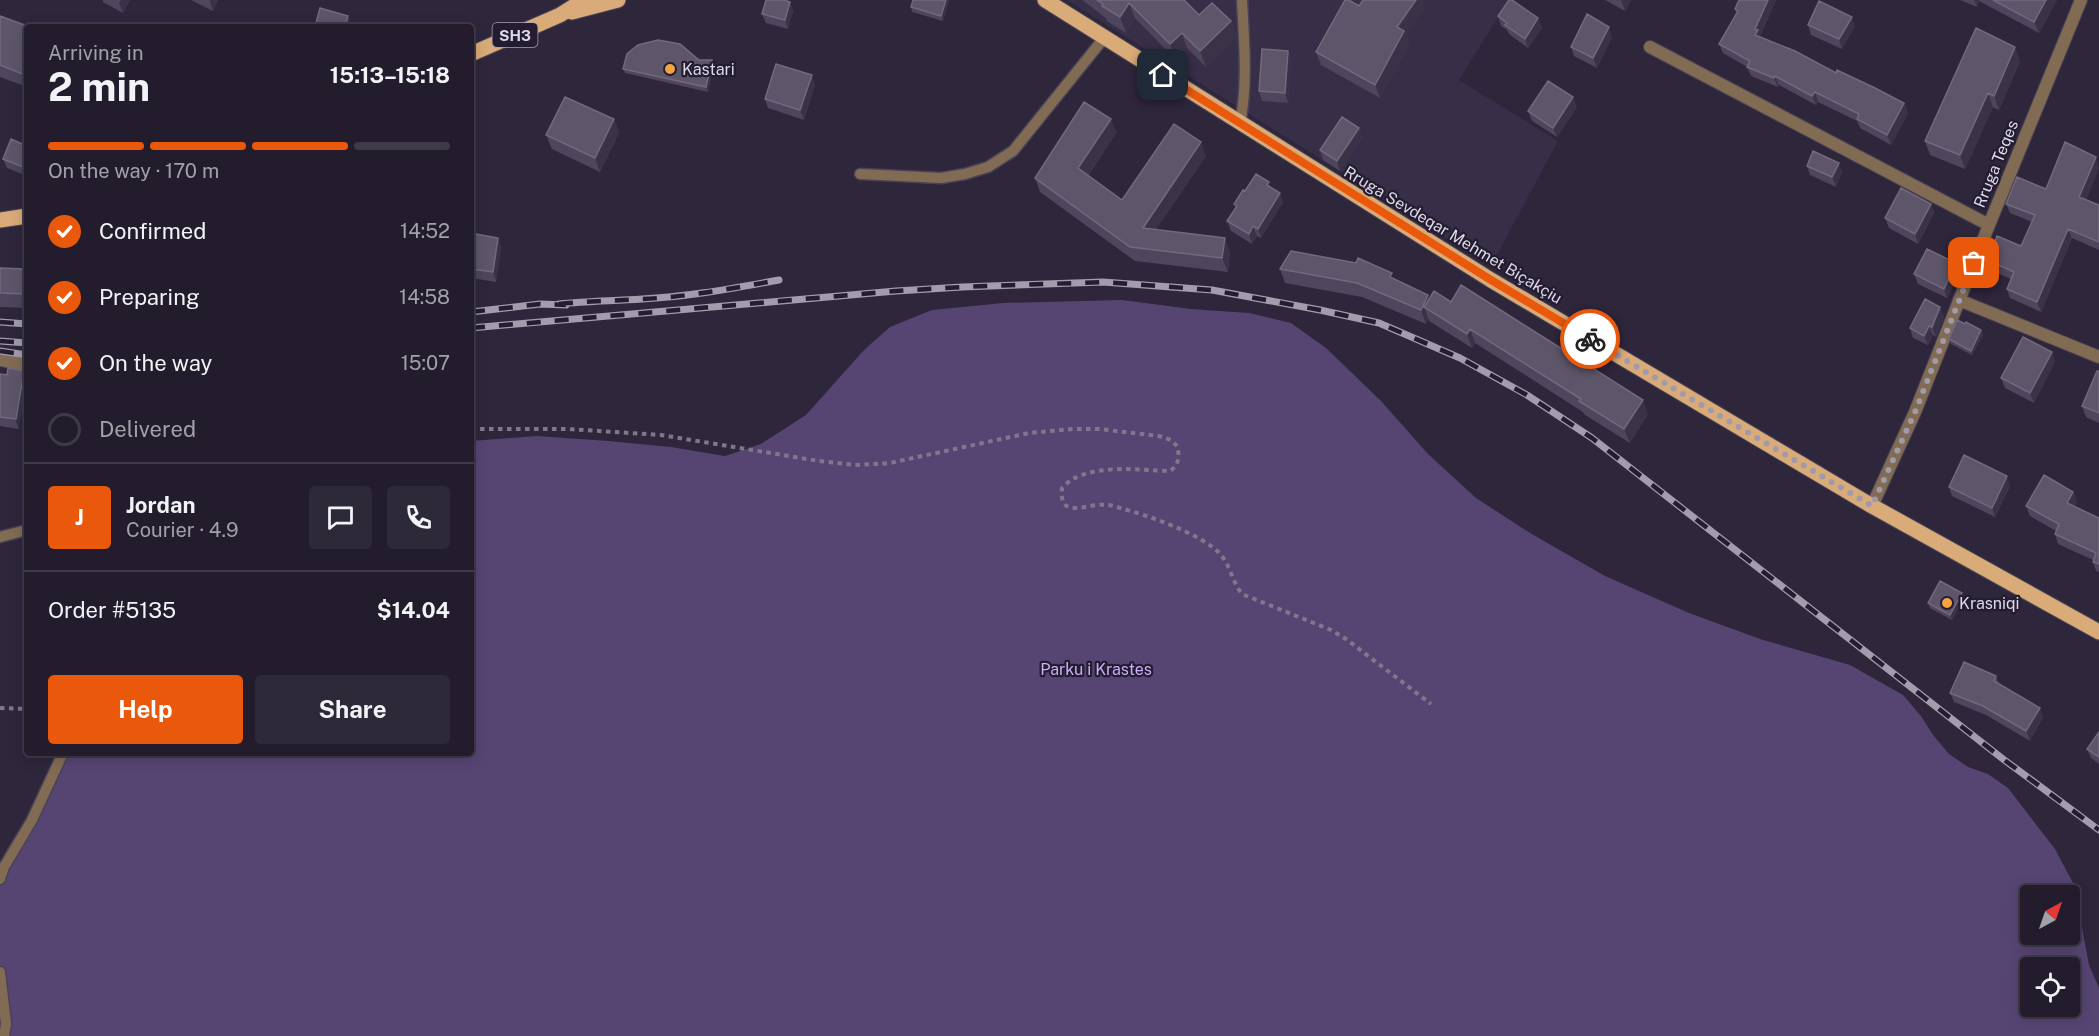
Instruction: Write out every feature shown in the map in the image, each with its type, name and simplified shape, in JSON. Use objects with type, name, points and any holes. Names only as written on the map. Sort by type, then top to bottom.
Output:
[{"type":"main road","name":"SH3","points":[[474,53],[560,15],[584,0]]},
{"type":"main road","name":"SH3","points":[[560,15],[618,0]]},
{"type":"main road","name":"Rruga Sevdeqar Mehmet Biçakçiu","points":[[1045,0],[1491,280],[1872,506],[2099,632]]},
{"type":"main road","points":[[0,220],[24,216]]},
{"type":"street","name":"Rruga Teqes","points":[[1872,506],[1915,412],[2081,0]]},
{"type":"street","points":[[1650,47],[1989,225]]},
{"type":"street","points":[[1959,300],[2099,357]]},
{"type":"street","points":[[0,360],[24,364]]},
{"type":"lane","points":[[1240,124],[1245,98],[1246,68],[1242,0]]},
{"type":"lane","points":[[860,174],[941,178],[988,167],[1013,151],[1104,38]]},
{"type":"lane","points":[[0,537],[24,531]]},
{"type":"lane","points":[[0,879],[4,867],[32,820],[62,756]]},
{"type":"lane","points":[[0,972],[6,1024],[4,1036]]},
{"type":"path","points":[[474,429],[568,429],[661,435],[855,465],[890,463],[1029,433],[1099,429],[1159,436],[1171,440],[1177,446],[1179,459],[1170,471],[1104,471],[1076,477],[1062,488],[1061,496],[1065,504],[1073,509],[1106,504],[1120,507],[1196,537],[1219,553],[1233,574],[1236,587],[1242,594],[1331,630],[1431,704]]},
{"type":"path","points":[[0,708],[24,709]]},
{"type":"shaded area","points":[[1067,0],[1509,0],[1459,80],[1558,141],[1491,266]]},
{"type":"green space","name":"Parku i Krastes","points":[[1122,300],[1191,309],[1249,313],[1291,323],[1326,348],[1381,401],[1428,454],[1476,498],[1530,533],[1605,576],[1689,613],[1760,639],[1850,665],[1903,695],[1949,754],[1968,767],[1988,774],[2008,788],[2055,849],[2074,885],[2020,885],[2020,945],[2080,945],[2080,917],[2089,965],[2099,988],[2099,1036],[0,1036],[0,877],[36,820],[68,756],[474,756],[474,441],[537,436],[671,447],[725,456],[761,444],[806,415],[864,350],[890,327],[932,310],[1003,303]]},
{"type":"building","points":[[766,0],[790,2],[785,20],[762,14]]},
{"type":"building","points":[[913,0],[946,0],[941,16],[911,7]]},
{"type":"building","points":[[1097,0],[1184,0],[1199,15],[1212,3],[1231,21],[1200,51],[1182,33],[1170,44],[1129,3],[1120,17],[1102,6],[1103,4]]},
{"type":"building","points":[[1345,0],[1359,6],[1363,0],[1416,0],[1397,27],[1404,31],[1375,85],[1316,52]]},
{"type":"building","points":[[1509,0],[1538,18],[1525,39],[1505,25],[1507,23],[1498,16]]},
{"type":"building","points":[[1739,0],[1768,0],[1755,29],[1758,30],[1755,35],[1795,51],[1836,73],[1837,70],[1904,103],[1887,135],[1857,119],[1859,114],[1815,92],[1812,96],[1775,76],[1774,78],[1747,67],[1750,61],[1719,44],[1738,11],[1735,9]]},
{"type":"building","points":[[1993,0],[2046,0],[2034,22]]},
{"type":"building","points":[[1819,1],[1852,17],[1839,39],[1808,25]]},
{"type":"building","points":[[320,8],[348,16],[346,24],[316,24]]},
{"type":"building","points":[[1587,14],[1609,27],[1593,58],[1571,47]]},
{"type":"building","points":[[0,16],[24,25],[24,75],[0,65]]},
{"type":"building","points":[[1976,28],[2015,47],[1994,96],[1988,93],[1960,155],[1925,141]]},
{"type":"building","name":"Kastari","points":[[658,40],[680,44],[699,60],[712,60],[706,87],[623,69],[627,54],[638,45]]},
{"type":"building","points":[[1262,49],[1288,51],[1285,93],[1259,91]]},
{"type":"building","points":[[776,64],[812,75],[800,110],[765,99]]},
{"type":"building","points":[[1548,81],[1573,97],[1553,128],[1528,111]]},
{"type":"building","points":[[565,97],[614,119],[595,158],[546,135]]},
{"type":"building","points":[[1084,102],[1111,119],[1078,168],[1122,200],[1174,124],[1201,142],[1143,228],[1225,238],[1222,258],[1130,247],[1035,178]]},
{"type":"building","points":[[1342,117],[1359,128],[1337,161],[1320,150]]},
{"type":"building","points":[[11,139],[24,145],[24,167],[3,159]]},
{"type":"building","points":[[2065,142],[2096,157],[2079,197],[2099,205],[2099,242],[2068,229],[2037,302],[2007,289],[2014,272],[1987,260],[1997,236],[2021,246],[2035,215],[2006,204],[2017,177],[2046,189]]},
{"type":"building","points":[[1813,151],[1839,163],[1832,177],[1807,166]]},
{"type":"building","points":[[1256,174],[1280,193],[1258,229],[1253,226],[1249,234],[1227,221],[1237,206],[1234,204]]},
{"type":"building","points":[[1901,188],[1931,204],[1915,234],[1885,218]]},
{"type":"building","points":[[474,234],[498,238],[493,272],[474,269]]},
{"type":"building","points":[[1927,249],[1956,263],[1944,289],[1914,274]]},
{"type":"building","points":[[1291,251],[1356,263],[1358,258],[1392,273],[1390,277],[1428,295],[1421,310],[1357,283],[1280,269]]},
{"type":"building","points":[[0,268],[24,269],[24,294],[0,293]]},
{"type":"building","points":[[1461,285],[1643,400],[1624,429],[1470,329],[1467,334],[1424,307],[1434,291],[1451,302]]},
{"type":"building","points":[[1925,299],[1940,307],[1932,327],[1929,326],[1924,336],[1910,328]]},
{"type":"building","points":[[1957,320],[1981,330],[1971,351],[1949,339]]},
{"type":"building","points":[[2023,337],[2052,352],[2030,393],[2001,378]]},
{"type":"building","points":[[8,368],[24,371],[16,419],[0,417],[0,374],[7,375]]},
{"type":"building","points":[[2099,371],[2099,413],[2082,406]]},
{"type":"building","points":[[1964,455],[2007,476],[1992,508],[1949,487]]},
{"type":"building","points":[[2044,475],[2073,492],[2067,503],[2099,518],[2099,564],[2093,562],[2096,553],[2055,534],[2059,524],[2026,506]]},
{"type":"building","name":"Krasniqi","points":[[1940,581],[1962,593],[1950,615],[1928,603]]},
{"type":"building","points":[[1964,662],[1996,676],[1994,681],[2040,708],[2026,731],[1983,706],[1950,693]]},
{"type":"building","points":[[2099,732],[2099,757],[2087,749]]},
{"type":"railway","points":[[559,304],[659,298],[779,280]]},
{"type":"railway","points":[[474,328],[896,291],[1103,282],[1212,290],[1379,323],[1460,358],[1527,395],[1592,438],[2003,759],[2099,830]]},
{"type":"railway","points":[[474,312],[540,304],[566,305]]},
{"type":"railway","points":[[0,322],[24,324]]},
{"type":"railway","points":[[0,341],[24,343]]},
{"type":"railway","points":[[0,351],[24,355]]},
{"type":"way so far","points":[[1590,339],[1872,506],[1915,412],[1974,263]]},
{"type":"place","name":"Kastari","points":[[670,69]]},
{"type":"place","name":"Krasniqi","points":[[1947,603]]},
{"type":"route","points":[[1163,75],[1491,280],[1590,339]]}]
